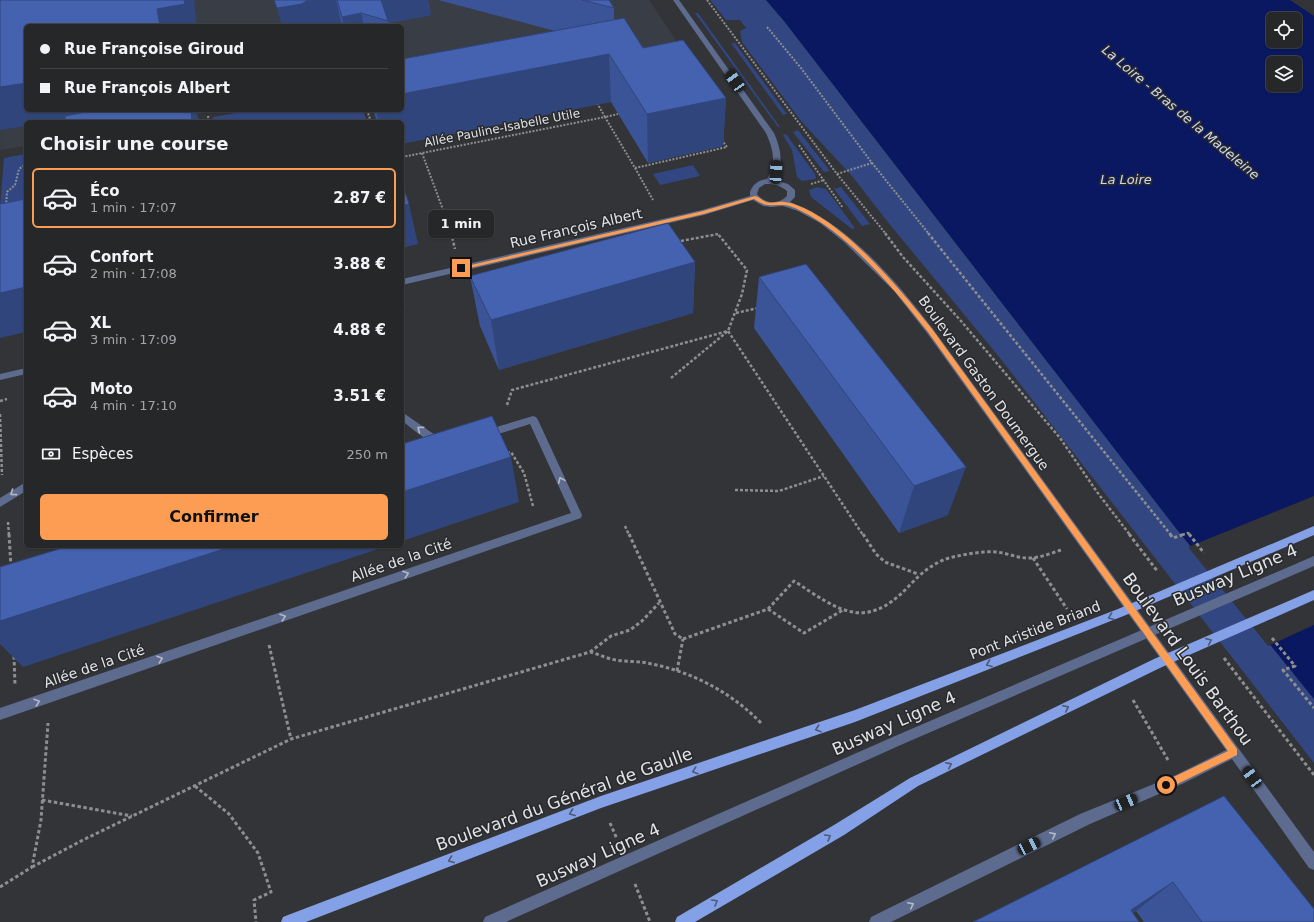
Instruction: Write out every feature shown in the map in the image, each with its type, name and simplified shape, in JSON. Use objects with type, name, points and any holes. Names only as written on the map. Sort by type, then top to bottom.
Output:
[{"type":"main road","name":"Pont Aristide Briand","points":[[855,716],[1129,609],[1314,530]]},
{"type":"main road","points":[[682,922],[839,830],[914,782],[1121,681],[1314,595]]},
{"type":"main road","name":"Boulevard du Général de Gaulle","points":[[288,922],[602,802],[855,716]]},
{"type":"street","points":[[676,0],[770,133],[778,150],[776,172],[770,181]]},
{"type":"street","points":[[770,181],[782,184],[791,190],[791,197],[784,203],[778,205],[765,204],[755,197],[753,194],[756,187],[764,182],[770,181]]},
{"type":"street","name":"Rue François Albert","points":[[404,282],[704,212],[755,197]]},
{"type":"street","name":"Boulevard Gaston Doumergue","points":[[784,203],[801,209],[823,221],[847,240],[898,289],[1105,572]]},
{"type":"street","points":[[0,377],[24,371]]},
{"type":"street","points":[[404,417],[435,440],[452,444]]},
{"type":"street","name":"Allée de la Cité","points":[[0,714],[577,515],[533,420],[479,436]]},
{"type":"street","points":[[2,501],[24,487]]},
{"type":"street","name":"Busway Ligne 4","points":[[490,922],[899,740],[1314,561]]},
{"type":"street","name":"Boulevard Louis Barthou","points":[[1105,572],[1314,863]]},
{"type":"street","points":[[876,922],[1085,819],[1180,779],[1234,752]]},
{"type":"path","points":[[707,0],[837,174],[866,208],[903,257],[962,321],[1060,438],[1097,492],[1159,574]]},
{"type":"path","points":[[767,27],[801,68],[872,164],[1173,538],[1188,533],[1208,558]]},
{"type":"path","points":[[604,101],[597,102],[653,200]]},
{"type":"path","name":"Allée Pauline-Isabelle Utile","points":[[404,156],[618,114]]},
{"type":"path","points":[[208,116],[209,120]]},
{"type":"path","points":[[635,168],[727,147],[718,135]]},
{"type":"path","points":[[796,142],[845,211]]},
{"type":"path","points":[[422,152],[450,227],[455,250]]},
{"type":"path","points":[[837,174],[872,164]]},
{"type":"path","points":[[6,209],[7,192],[15,185],[19,168],[24,165]]},
{"type":"path","points":[[671,378],[728,330],[742,294],[747,270],[718,234]]},
{"type":"path","points":[[735,313],[758,308]]},
{"type":"path","points":[[530,511],[533,506],[524,473],[511,452],[500,454],[498,431],[512,390],[728,330]]},
{"type":"path","points":[[728,330],[876,554],[885,562],[918,574]]},
{"type":"path","points":[[0,414],[2,501],[8,522],[11,575]]},
{"type":"path","points":[[735,490],[779,491],[824,476]]},
{"type":"path","points":[[625,526],[674,634],[683,639],[768,609],[794,581],[834,607],[850,612],[865,613],[882,609],[896,600],[918,574],[948,558],[994,552],[1033,558],[1084,543]]},
{"type":"path","points":[[1033,558],[1081,628]]},
{"type":"path","points":[[0,887],[32,867],[291,738],[590,652],[611,636],[630,630],[642,621],[659,603]]},
{"type":"path","points":[[768,609],[804,633],[844,610]]},
{"type":"path","points":[[1271,636],[1295,666],[1283,670],[1314,708]]},
{"type":"path","points":[[677,672],[683,639]]},
{"type":"path","points":[[14,650],[15,688],[22,686]]},
{"type":"path","points":[[590,652],[614,659],[647,663],[700,681],[730,696],[754,714],[778,742]]},
{"type":"path","points":[[1222,656],[1314,775]]},
{"type":"path","points":[[276,673],[291,738]]},
{"type":"path","points":[[1121,681],[1180,779]]},
{"type":"path","points":[[32,867],[42,800],[48,698]]},
{"type":"path","points":[[196,786],[229,814],[258,853],[271,892],[254,900],[256,922]]},
{"type":"path","points":[[42,800],[132,816]]},
{"type":"shaded area","points":[[1,0],[649,0],[681,48],[404,100],[404,24],[24,24],[24,112],[211,112],[167,120],[24,120],[24,146],[0,150]]},
{"type":"shaded area","points":[[710,0],[766,0],[784,21],[1175,527],[1314,699],[1314,763],[1000,358],[887,221],[852,176],[801,121],[742,42],[740,31],[746,28],[740,20],[726,20]]},
{"type":"shaded area","points":[[695,13],[698,13],[780,127],[778,127]]},
{"type":"shaded area","points":[[731,43],[735,43],[787,114],[783,115]]},
{"type":"shaded area","points":[[242,112],[355,112],[364,113],[366,120],[214,120],[213,117]]},
{"type":"shaded area","points":[[798,130],[830,171],[824,172],[793,132]]},
{"type":"shaded area","points":[[786,134],[815,174],[815,179],[802,181],[797,177],[792,150],[783,135]]},
{"type":"shaded area","points":[[24,154],[24,215],[0,207],[4,158]]},
{"type":"shaded area","points":[[693,165],[700,176],[660,185],[653,174]]},
{"type":"shaded area","points":[[817,187],[826,189],[855,228],[852,229],[811,197],[809,190]]},
{"type":"shaded area","points":[[841,187],[870,224],[862,226],[834,189]]},
{"type":"water","name":"La Loire","points":[[766,0],[1290,0],[1314,16],[1314,699],[1175,527],[784,21]]},
{"type":"pier","points":[[1314,496],[1314,625],[1268,646],[1188,547]]},
{"type":"building","points":[[0,0],[184,0],[185,4],[157,9],[160,24],[24,24],[24,83],[0,87]]},
{"type":"building","points":[[274,0],[308,0],[302,4],[277,8]]},
{"type":"building","points":[[337,0],[381,0],[388,21],[361,13],[342,17]]},
{"type":"building","points":[[582,0],[609,0],[614,8]]},
{"type":"building","points":[[624,18],[643,48],[683,40],[726,98],[647,114],[609,54],[404,94],[404,59]]},
{"type":"building","points":[[86,112],[191,112],[192,120],[65,120],[65,116]]},
{"type":"building","points":[[404,189],[409,204],[404,205]]},
{"type":"building","points":[[24,199],[24,287],[0,293],[0,204]]},
{"type":"building","points":[[668,223],[695,262],[491,320],[470,276]]},
{"type":"building","points":[[806,264],[966,467],[914,486],[759,277]]},
{"type":"building","points":[[492,416],[511,457],[404,491],[404,443]]},
{"type":"building","points":[[62,548],[227,548],[0,621],[0,567]]},
{"type":"building","points":[[1224,796],[1314,909],[1314,922],[1202,922],[1173,882],[1131,910],[1139,922],[973,922]]},
{"type":"route","points":[[461,268],[704,212],[755,197],[765,204],[778,205],[784,203],[801,209],[823,221],[847,240],[898,289],[1105,572],[1234,752],[1166,785]]},
{"type":"water label","name":"La Loire - Bras de la Madeleine","points":[[1181,112]]}]
